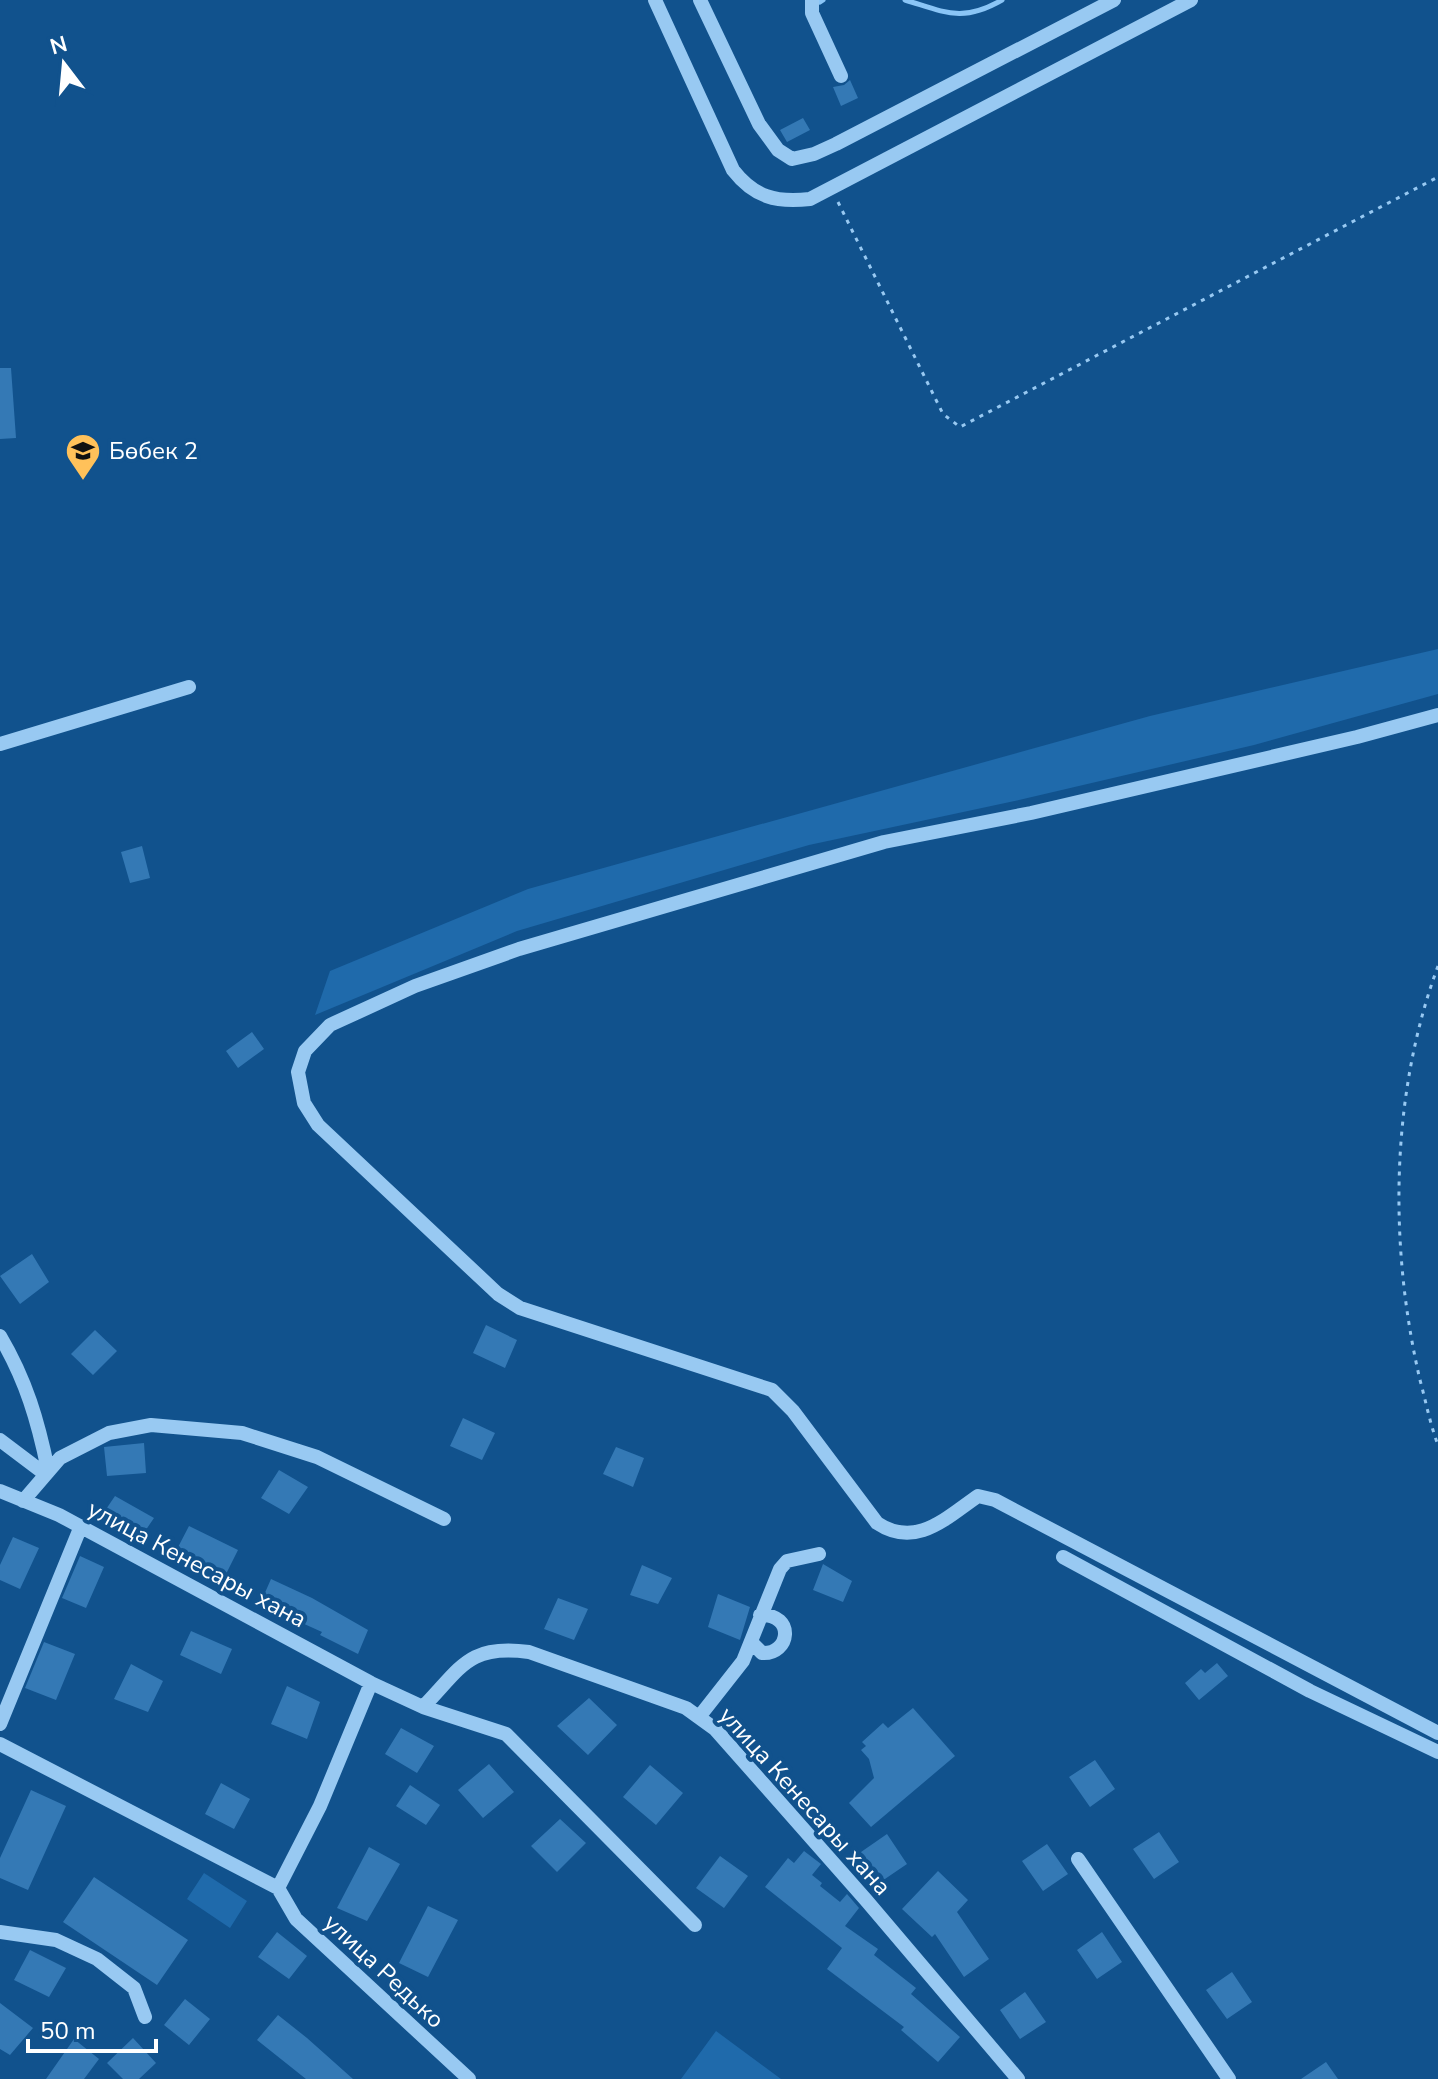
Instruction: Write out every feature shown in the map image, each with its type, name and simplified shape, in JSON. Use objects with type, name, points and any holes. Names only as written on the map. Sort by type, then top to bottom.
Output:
[{"type":"street","points":[[655,0],[733,170],[746,187],[787,201],[810,199],[1191,0]]},
{"type":"street","points":[[700,0],[759,124],[778,150],[792,159],[836,144],[1114,0]]},
{"type":"street","points":[[812,0],[812,13],[841,76]]},
{"type":"street","points":[[0,744],[189,687]]},
{"type":"street","points":[[1438,715],[1357,737],[1047,809],[884,842],[519,949],[415,986],[330,1025],[305,1051],[298,1072],[304,1103],[318,1125],[498,1294],[520,1308],[772,1390],[793,1411],[877,1523],[892,1533],[916,1534],[944,1520],[978,1496],[995,1500],[1438,1733]]},
{"type":"street","points":[[0,1336],[16,1363],[36,1414],[47,1472]]},
{"type":"street","points":[[23,1501],[60,1458],[109,1433],[151,1425],[242,1433],[317,1457],[444,1519]]},
{"type":"street","points":[[0,1440],[47,1472]]},
{"type":"street","name":"улица Кенесары хана","points":[[0,1491],[81,1526],[371,1683],[423,1707],[506,1734],[695,1925]]},
{"type":"street","points":[[0,1724],[81,1526]]},
{"type":"street","points":[[699,1717],[743,1661],[780,1569],[787,1561],[819,1554]]},
{"type":"street","points":[[1063,1557],[1310,1691],[1438,1752]]},
{"type":"street","points":[[751,1642],[762,1653],[771,1654],[779,1648],[785,1634],[782,1620],[776,1616],[760,1615]]},
{"type":"street","name":"улица Кенесары хана","points":[[423,1707],[468,1660],[484,1652],[503,1649],[529,1652],[686,1708],[715,1729],[1018,2079]]},
{"type":"street","points":[[0,1744],[278,1888],[320,1806],[371,1683]]},
{"type":"street","points":[[1078,1859],[1229,2079]]},
{"type":"street","name":"улица Редько","points":[[278,1888],[296,1919],[469,2079]]},
{"type":"street","points":[[0,1932],[56,1940],[97,1959],[134,1988],[145,2017]]},
{"type":"path","points":[[831,187],[943,414],[960,427],[1438,177]]},
{"type":"path","points":[[1438,966],[1427,997],[1403,1110],[1397,1219],[1408,1330],[1438,1445]]},
{"type":"shaded area","points":[[1438,649],[1438,694],[1254,745],[809,845],[517,931],[315,1015],[330,971],[528,889],[1150,716]]},
{"type":"shaded area","points":[[204,1873],[247,1901],[230,1928],[187,1899]]},
{"type":"shaded area","points":[[716,2031],[781,2079],[681,2079]]},
{"type":"building","points":[[850,80],[858,98],[841,106],[833,87]]},
{"type":"building","points":[[803,118],[810,130],[787,142],[780,130]]},
{"type":"building","points":[[0,368],[11,368],[16,438],[0,439]]},
{"type":"building","points":[[142,846],[150,878],[130,883],[121,852]]},
{"type":"building","points":[[252,1032],[264,1049],[238,1068],[226,1051]]},
{"type":"building","points":[[32,1254],[49,1282],[20,1304],[0,1276]]},
{"type":"building","points":[[486,1325],[517,1340],[505,1368],[473,1353]]},
{"type":"building","points":[[95,1330],[117,1351],[93,1375],[71,1354]]},
{"type":"building","points":[[463,1418],[495,1433],[482,1460],[450,1446]]},
{"type":"building","points":[[144,1443],[146,1473],[107,1476],[104,1447]]},
{"type":"building","points":[[616,1447],[644,1458],[633,1487],[603,1474]]},
{"type":"building","points":[[279,1470],[308,1487],[289,1514],[261,1498]]},
{"type":"building","points":[[115,1496],[154,1518],[139,1540],[100,1518]]},
{"type":"building","points":[[189,1526],[238,1550],[225,1576],[175,1553]]},
{"type":"building","points":[[13,1537],[39,1548],[20,1589],[0,1580],[0,1565]]},
{"type":"building","points":[[80,1556],[104,1567],[86,1608],[62,1598]]},
{"type":"building","points":[[823,1564],[852,1581],[843,1602],[813,1590]]},
{"type":"building","points":[[642,1565],[672,1578],[658,1604],[630,1595]]},
{"type":"building","points":[[271,1579],[368,1630],[358,1654],[320,1635],[322,1632],[260,1604]]},
{"type":"building","points":[[718,1594],[750,1607],[740,1640],[708,1627]]},
{"type":"building","points":[[558,1598],[588,1609],[574,1640],[544,1629]]},
{"type":"building","points":[[191,1631],[232,1649],[221,1674],[180,1655]]},
{"type":"building","points":[[44,1642],[75,1654],[56,1700],[25,1688]]},
{"type":"building","points":[[1217,1663],[1228,1676],[1199,1700],[1185,1683],[1201,1669],[1205,1673]]},
{"type":"building","points":[[131,1664],[163,1681],[148,1712],[114,1699]]},
{"type":"building","points":[[287,1686],[320,1702],[307,1739],[271,1724]]},
{"type":"building","points":[[589,1698],[617,1725],[588,1755],[557,1726]]},
{"type":"building","points":[[913,1708],[955,1756],[871,1827],[849,1803],[874,1778],[869,1759],[861,1750],[866,1746],[862,1742],[883,1723],[888,1728]]},
{"type":"building","points":[[401,1728],[434,1746],[417,1773],[385,1754]]},
{"type":"building","points":[[1095,1760],[1115,1789],[1090,1807],[1069,1777]]},
{"type":"building","points":[[489,1764],[514,1792],[483,1818],[458,1790]]},
{"type":"building","points":[[650,1765],[683,1793],[656,1825],[623,1797]]},
{"type":"building","points":[[221,1783],[250,1799],[234,1829],[205,1814]]},
{"type":"building","points":[[410,1785],[440,1805],[426,1825],[396,1806]]},
{"type":"building","points":[[31,1790],[66,1806],[28,1890],[0,1878],[0,1858]]},
{"type":"building","points":[[560,1819],[586,1843],[557,1872],[531,1846]]},
{"type":"building","points":[[1159,1832],[1179,1862],[1154,1879],[1133,1849]]},
{"type":"building","points":[[887,1834],[907,1864],[882,1881],[861,1852]]},
{"type":"building","points":[[1047,1844],[1068,1874],[1043,1891],[1022,1861]]},
{"type":"building","points":[[369,1847],[400,1864],[367,1921],[337,1908]]},
{"type":"building","points":[[804,1851],[821,1864],[812,1875],[822,1883],[820,1886],[840,1902],[847,1894],[859,1908],[845,1926],[878,1949],[874,1955],[916,1988],[911,1994],[960,2037],[938,2062],[901,2030],[904,2027],[827,1969],[842,1948],[765,1887],[788,1858],[794,1863]]},
{"type":"building","points":[[720,1856],[748,1876],[724,1908],[696,1888]]},
{"type":"building","points":[[938,1871],[968,1900],[957,1912],[989,1959],[964,1977],[935,1934],[932,1937],[902,1909]]},
{"type":"building","points":[[94,1877],[188,1940],[157,1985],[63,1922]]},
{"type":"building","points":[[428,1906],[458,1920],[428,1977],[399,1963]]},
{"type":"building","points":[[277,1932],[307,1956],[289,1979],[258,1957]]},
{"type":"building","points":[[1102,1932],[1122,1962],[1097,1979],[1077,1950]]},
{"type":"building","points":[[30,1950],[66,1968],[49,1997],[14,1980]]},
{"type":"building","points":[[1232,1972],[1252,2002],[1227,2019],[1206,1990]]},
{"type":"building","points":[[1025,1992],[1046,2022],[1020,2039],[1000,2010]]},
{"type":"building","points":[[185,1999],[210,2019],[189,2045],[164,2025]]},
{"type":"building","points":[[0,2003],[33,2028],[10,2055],[0,2049]]},
{"type":"building","points":[[278,2015],[353,2079],[306,2079],[257,2040]]},
{"type":"building","points":[[133,2038],[156,2063],[139,2079],[123,2079],[107,2063]]},
{"type":"building","points":[[74,2039],[99,2059],[84,2079],[46,2079]]},
{"type":"building","points":[[1326,2062],[1338,2079],[1301,2079]]},
{"type":"waterway","points":[[905,0],[954,13],[976,11],[1002,0]]},
{"type":"place","name":"Бөбек 2","points":[[83,482]]}]
